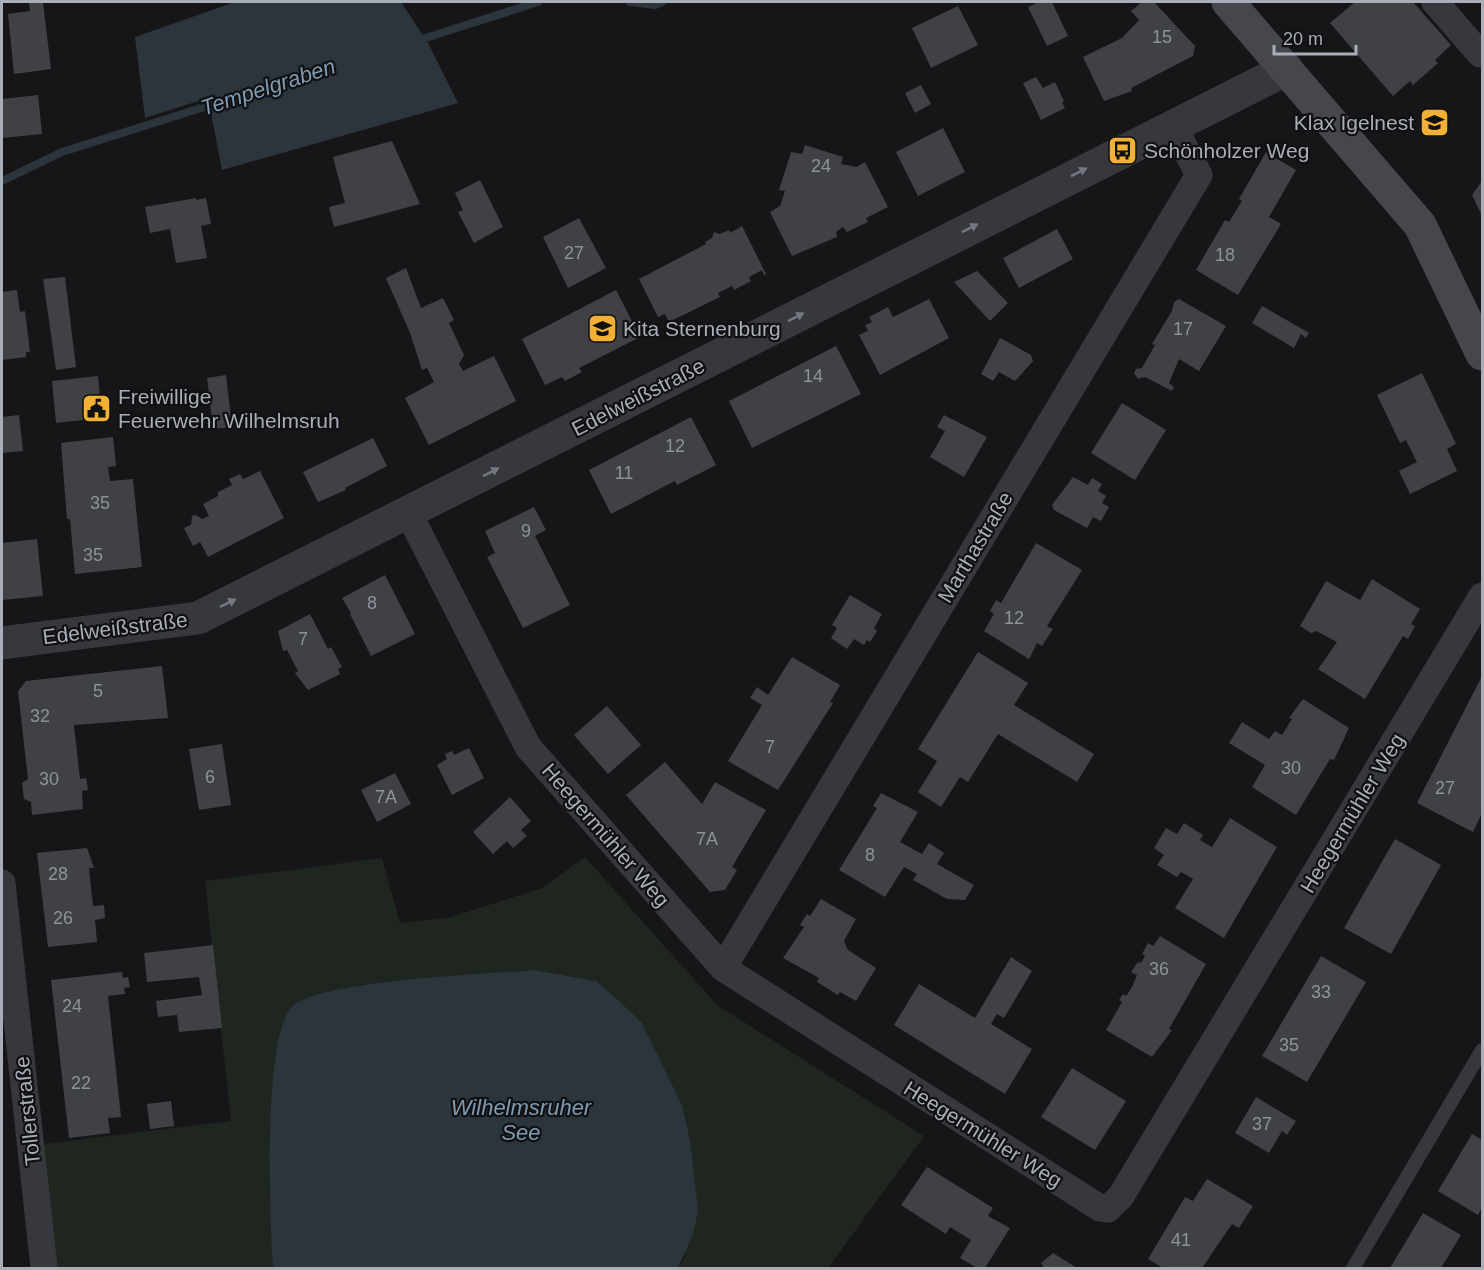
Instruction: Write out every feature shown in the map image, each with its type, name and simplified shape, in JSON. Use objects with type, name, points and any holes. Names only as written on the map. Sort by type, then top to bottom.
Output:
[{"type":"main road","points":[[1228,2],[1420,225],[1482,354]]},
{"type":"street","points":[[1436,2],[1480,54]]},
{"type":"street","name":"Edelweißstraße","points":[[2,643],[198,618],[409,514],[1287,69]]},
{"type":"street","name":"Marthastraße","points":[[723,968],[1199,175],[1173,125]]},
{"type":"street","name":"Heegermühler Weg","points":[[409,514],[528,747],[723,968],[1100,1208],[1108,1209],[1121,1196],[1482,596]]},
{"type":"street","name":"Tollerstraße","points":[[2,883],[12,1074],[44,1269]]},
{"type":"lane","points":[[1353,1269],[1482,1050]]},
{"type":"shaded area","points":[[585,857],[717,1005],[924,1136],[828,1268],[678,1268],[685,1257],[690,1140],[682,1105],[642,1023],[596,981],[534,970],[360,985],[275,1057],[270,1182],[273,1268],[56,1268],[43,1144],[231,1121],[205,881],[382,858],[400,923],[451,917],[542,888]]},
{"type":"water","points":[[235,2],[401,2],[428,43],[458,103],[222,170],[208,98],[145,118],[135,37]]},
{"type":"water","name":"Wilhelmsruher See","points":[[534,970],[596,981],[621,1003],[642,1023],[682,1105],[690,1140],[698,1211],[693,1234],[678,1268],[273,1268],[270,1212],[272,1090],[282,1025],[292,1007],[308,998],[368,984]]},
{"type":"building","points":[[29,2],[43,2],[51,69],[14,74],[8,14],[30,11]]},
{"type":"building","points":[[1039,2],[1052,2],[1068,36],[1047,46],[1028,7]]},
{"type":"building","points":[[1142,2],[1154,2],[1195,46],[1193,56],[1131,88],[1132,91],[1104,101],[1083,57],[1122,38],[1139,20],[1131,11]]},
{"type":"building","points":[[1355,2],[1413,2],[1451,45],[1435,60],[1438,63],[1413,85],[1410,81],[1393,96],[1330,23]]},
{"type":"building","points":[[958,6],[978,45],[931,68],[912,28]]},
{"type":"building","points":[[1036,77],[1043,88],[1055,82],[1065,108],[1041,120],[1023,83]]},
{"type":"building","points":[[921,85],[931,104],[915,113],[905,93]]},
{"type":"building","points":[[38,95],[42,134],[2,138],[2,99]]},
{"type":"building","points":[[943,128],[965,172],[918,196],[896,152]]},
{"type":"building","points":[[392,141],[420,204],[334,227],[329,207],[345,203],[333,157]]},
{"type":"building","points":[[805,145],[843,157],[841,164],[856,167],[865,162],[888,207],[866,218],[868,222],[847,232],[843,227],[836,232],[837,237],[792,256],[770,212],[780,206],[785,191],[779,190],[791,152],[802,154]]},
{"type":"building","points":[[1266,152],[1296,170],[1269,217],[1281,224],[1238,295],[1196,270],[1225,220],[1229,222],[1242,201],[1239,199]]},
{"type":"building","points":[[480,180],[503,227],[474,243],[458,212],[463,210],[455,193]]},
{"type":"building","points":[[1482,181],[1482,216],[1472,195]]},
{"type":"building","points":[[196,198],[196,200],[206,198],[211,224],[201,226],[207,258],[176,263],[170,229],[150,233],[145,207]]},
{"type":"building","points":[[579,218],[606,268],[568,288],[543,237]]},
{"type":"building","points":[[742,226],[766,274],[764,275],[762,270],[749,277],[751,281],[734,290],[732,286],[718,293],[720,297],[669,322],[665,314],[658,317],[639,279],[706,244],[705,242],[712,238],[714,232],[720,234],[729,230],[730,233]]},
{"type":"building","points":[[1057,229],[1073,259],[1019,288],[1003,258]]},
{"type":"building","points":[[406,268],[421,308],[443,298],[454,320],[449,323],[464,355],[459,364],[463,371],[494,356],[516,401],[429,445],[405,398],[434,382],[427,368],[422,370],[410,333],[386,278]]},
{"type":"building","points":[[977,271],[1008,303],[990,321],[954,282]]},
{"type":"building","points":[[65,277],[76,367],[56,370],[43,279]]},
{"type":"building","points":[[17,290],[20,312],[25,311],[30,352],[26,352],[26,357],[2,360],[2,292]]},
{"type":"building","points":[[616,290],[640,337],[579,368],[582,372],[565,381],[562,377],[545,385],[522,339]]},
{"type":"building","points":[[929,299],[949,338],[880,375],[859,335],[868,331],[865,325],[872,322],[869,317],[888,307],[893,317]]},
{"type":"building","points":[[1179,299],[1226,326],[1199,371],[1179,359],[1169,383],[1174,387],[1172,391],[1145,377],[1138,379],[1134,373],[1136,369],[1142,368],[1155,345],[1152,344],[1172,311],[1174,302]]},
{"type":"building","points":[[1262,306],[1309,333],[1306,338],[1301,334],[1294,348],[1252,323]]},
{"type":"building","points":[[1000,338],[1031,355],[1033,361],[1015,381],[999,372],[993,381],[981,374]]},
{"type":"building","points":[[836,346],[861,394],[752,448],[729,401]]},
{"type":"building","points":[[1422,373],[1456,444],[1447,449],[1457,471],[1410,494],[1399,471],[1417,462],[1406,440],[1400,443],[1377,395]]},
{"type":"building","points":[[226,375],[232,427],[213,429],[207,378]]},
{"type":"building","points":[[98,376],[102,418],[56,423],[52,381]]},
{"type":"building","points":[[1122,403],[1166,430],[1135,480],[1091,453]]},
{"type":"building","points":[[19,415],[23,451],[2,453],[2,417]]},
{"type":"building","points":[[944,415],[987,437],[964,477],[930,457],[945,431],[937,427]]},
{"type":"building","points":[[691,417],[716,465],[677,485],[675,481],[611,514],[589,470]]},
{"type":"building","points":[[113,437],[116,466],[108,467],[110,481],[133,479],[142,567],[75,574],[70,519],[67,519],[61,443]]},
{"type":"building","points":[[373,438],[387,466],[345,488],[346,490],[318,502],[303,472]]},
{"type":"building","points":[[260,471],[284,518],[208,557],[200,542],[193,546],[184,528],[191,525],[192,516],[196,515],[202,519],[209,516],[203,504],[218,496],[218,492],[232,485],[229,479],[240,474],[243,479]]},
{"type":"building","points":[[1073,477],[1088,485],[1092,478],[1102,484],[1098,491],[1106,496],[1102,503],[1109,507],[1101,521],[1093,517],[1087,528],[1054,510],[1052,505]]},
{"type":"building","points":[[534,507],[546,530],[535,536],[570,605],[523,628],[487,557],[495,553],[485,531]]},
{"type":"building","points":[[37,539],[43,596],[2,600],[2,543]]},
{"type":"building","points":[[1036,543],[1082,570],[1047,626],[1053,629],[1042,646],[1037,643],[1029,659],[984,631],[994,614],[990,611],[996,600],[1001,603]]},
{"type":"building","points":[[385,575],[415,634],[371,656],[342,598]]},
{"type":"building","points":[[1372,579],[1420,609],[1411,624],[1415,626],[1408,639],[1403,636],[1365,699],[1318,669],[1337,642],[1316,631],[1311,633],[1300,626],[1326,581],[1360,600]]},
{"type":"building","points":[[850,595],[882,614],[874,628],[877,631],[870,642],[867,640],[864,645],[854,639],[847,649],[831,638],[837,628],[832,625]]},
{"type":"building","points":[[310,614],[328,649],[331,647],[342,667],[338,669],[340,674],[308,690],[295,673],[298,671],[287,650],[283,651],[278,631]]},
{"type":"building","points":[[978,652],[1028,683],[1014,705],[1094,754],[1077,782],[998,734],[968,782],[960,777],[941,807],[918,792],[937,761],[918,749]]},
{"type":"building","points":[[792,657],[840,685],[830,702],[833,703],[778,790],[728,761],[762,705],[750,698],[757,687],[768,695]]},
{"type":"building","points":[[162,666],[168,718],[74,725],[80,779],[86,778],[88,790],[82,791],[83,809],[32,815],[31,802],[24,799],[22,783],[28,779],[18,691],[26,681]]},
{"type":"building","points":[[1482,676],[1482,813],[1473,832],[1417,803]]},
{"type":"building","points":[[1303,699],[1349,728],[1334,760],[1330,759],[1296,815],[1252,787],[1265,765],[1229,743],[1242,722],[1269,739],[1275,731],[1282,735],[1292,719],[1289,718]]},
{"type":"building","points":[[607,706],[641,745],[608,774],[574,735]]},
{"type":"building","points":[[222,744],[231,805],[199,810],[189,749]]},
{"type":"building","points":[[469,748],[484,778],[452,795],[437,765],[447,759],[445,754],[452,751],[454,755]]},
{"type":"building","points":[[665,762],[702,804],[715,782],[766,810],[732,867],[737,870],[725,890],[710,892],[626,795]]},
{"type":"building","points":[[395,773],[411,804],[377,822],[361,790]]},
{"type":"building","points":[[881,793],[918,812],[900,842],[922,854],[929,843],[944,853],[937,864],[974,885],[965,900],[947,899],[913,880],[917,874],[904,867],[885,897],[839,870],[877,808],[873,806]]},
{"type":"building","points":[[510,797],[531,821],[521,830],[527,836],[513,848],[507,841],[493,854],[473,832]]},
{"type":"building","points":[[1230,818],[1277,847],[1224,938],[1175,908],[1193,879],[1181,872],[1177,877],[1157,865],[1164,855],[1154,848],[1166,828],[1177,834],[1184,823],[1203,835],[1200,840],[1212,847]]},
{"type":"building","points":[[1395,839],[1441,865],[1391,954],[1344,928]]},
{"type":"building","points":[[87,848],[94,868],[89,868],[93,906],[104,905],[105,918],[95,920],[97,942],[48,947],[37,853]]},
{"type":"building","points":[[821,899],[856,919],[844,941],[848,950],[876,968],[856,1001],[840,992],[838,995],[817,982],[819,978],[783,958],[804,927],[800,925],[807,914],[810,916]]},
{"type":"building","points":[[1160,936],[1206,964],[1169,1029],[1172,1030],[1152,1057],[1106,1030],[1122,1002],[1119,1000],[1123,994],[1126,996],[1132,987],[1137,975],[1131,972],[1138,962],[1141,963],[1145,956],[1142,954],[1148,943],[1153,946]]},
{"type":"building","points":[[213,945],[222,1028],[179,1032],[177,1015],[158,1017],[156,1001],[202,995],[199,977],[147,982],[144,953]]},
{"type":"building","points":[[1321,956],[1366,982],[1307,1082],[1262,1056]]},
{"type":"building","points":[[1011,957],[1032,971],[1004,1018],[997,1014],[991,1024],[1032,1049],[1005,1094],[894,1025],[919,984],[975,1018]]},
{"type":"building","points":[[122,972],[123,978],[128,977],[130,987],[124,988],[125,994],[108,996],[121,1117],[108,1118],[110,1133],[69,1138],[51,980]]},
{"type":"building","points":[[1072,1068],[1126,1101],[1095,1150],[1041,1117]]},
{"type":"building","points":[[1256,1097],[1296,1121],[1287,1135],[1282,1131],[1269,1153],[1235,1133]]},
{"type":"building","points":[[171,1101],[174,1126],[150,1129],[147,1104]]},
{"type":"building","points":[[1472,1134],[1482,1140],[1482,1207],[1478,1215],[1438,1191]]},
{"type":"building","points":[[927,1167],[993,1208],[988,1216],[1010,1228],[985,1268],[977,1268],[960,1258],[971,1240],[950,1227],[946,1234],[901,1205]]},
{"type":"building","points":[[1207,1179],[1253,1206],[1239,1228],[1232,1224],[1202,1268],[1163,1268],[1148,1259],[1185,1197],[1193,1201]]},
{"type":"building","points":[[1423,1213],[1461,1235],[1441,1268],[1390,1268]]},
{"type":"building","points":[[1053,1253],[1077,1268],[1044,1268],[1041,1263]]},
{"type":"waterway","name":"Tempelgraben","points":[[416,41],[538,2]]},
{"type":"waterway","name":"Tempelgraben","points":[[630,2],[655,5],[662,2]]},
{"type":"waterway","name":"Tempelgraben","points":[[2,181],[62,152],[220,102]]},
{"type":"place","name":"Klax Igelnest","points":[[1435,122]]},
{"type":"place","name":"Schönholzer Weg","points":[[1123,150]]},
{"type":"place","name":"Kita Sternenburg","points":[[602,328]]},
{"type":"place","name":"Freiwillige Feuerwehr Wilhelmsruh","points":[[97,408]]}]
